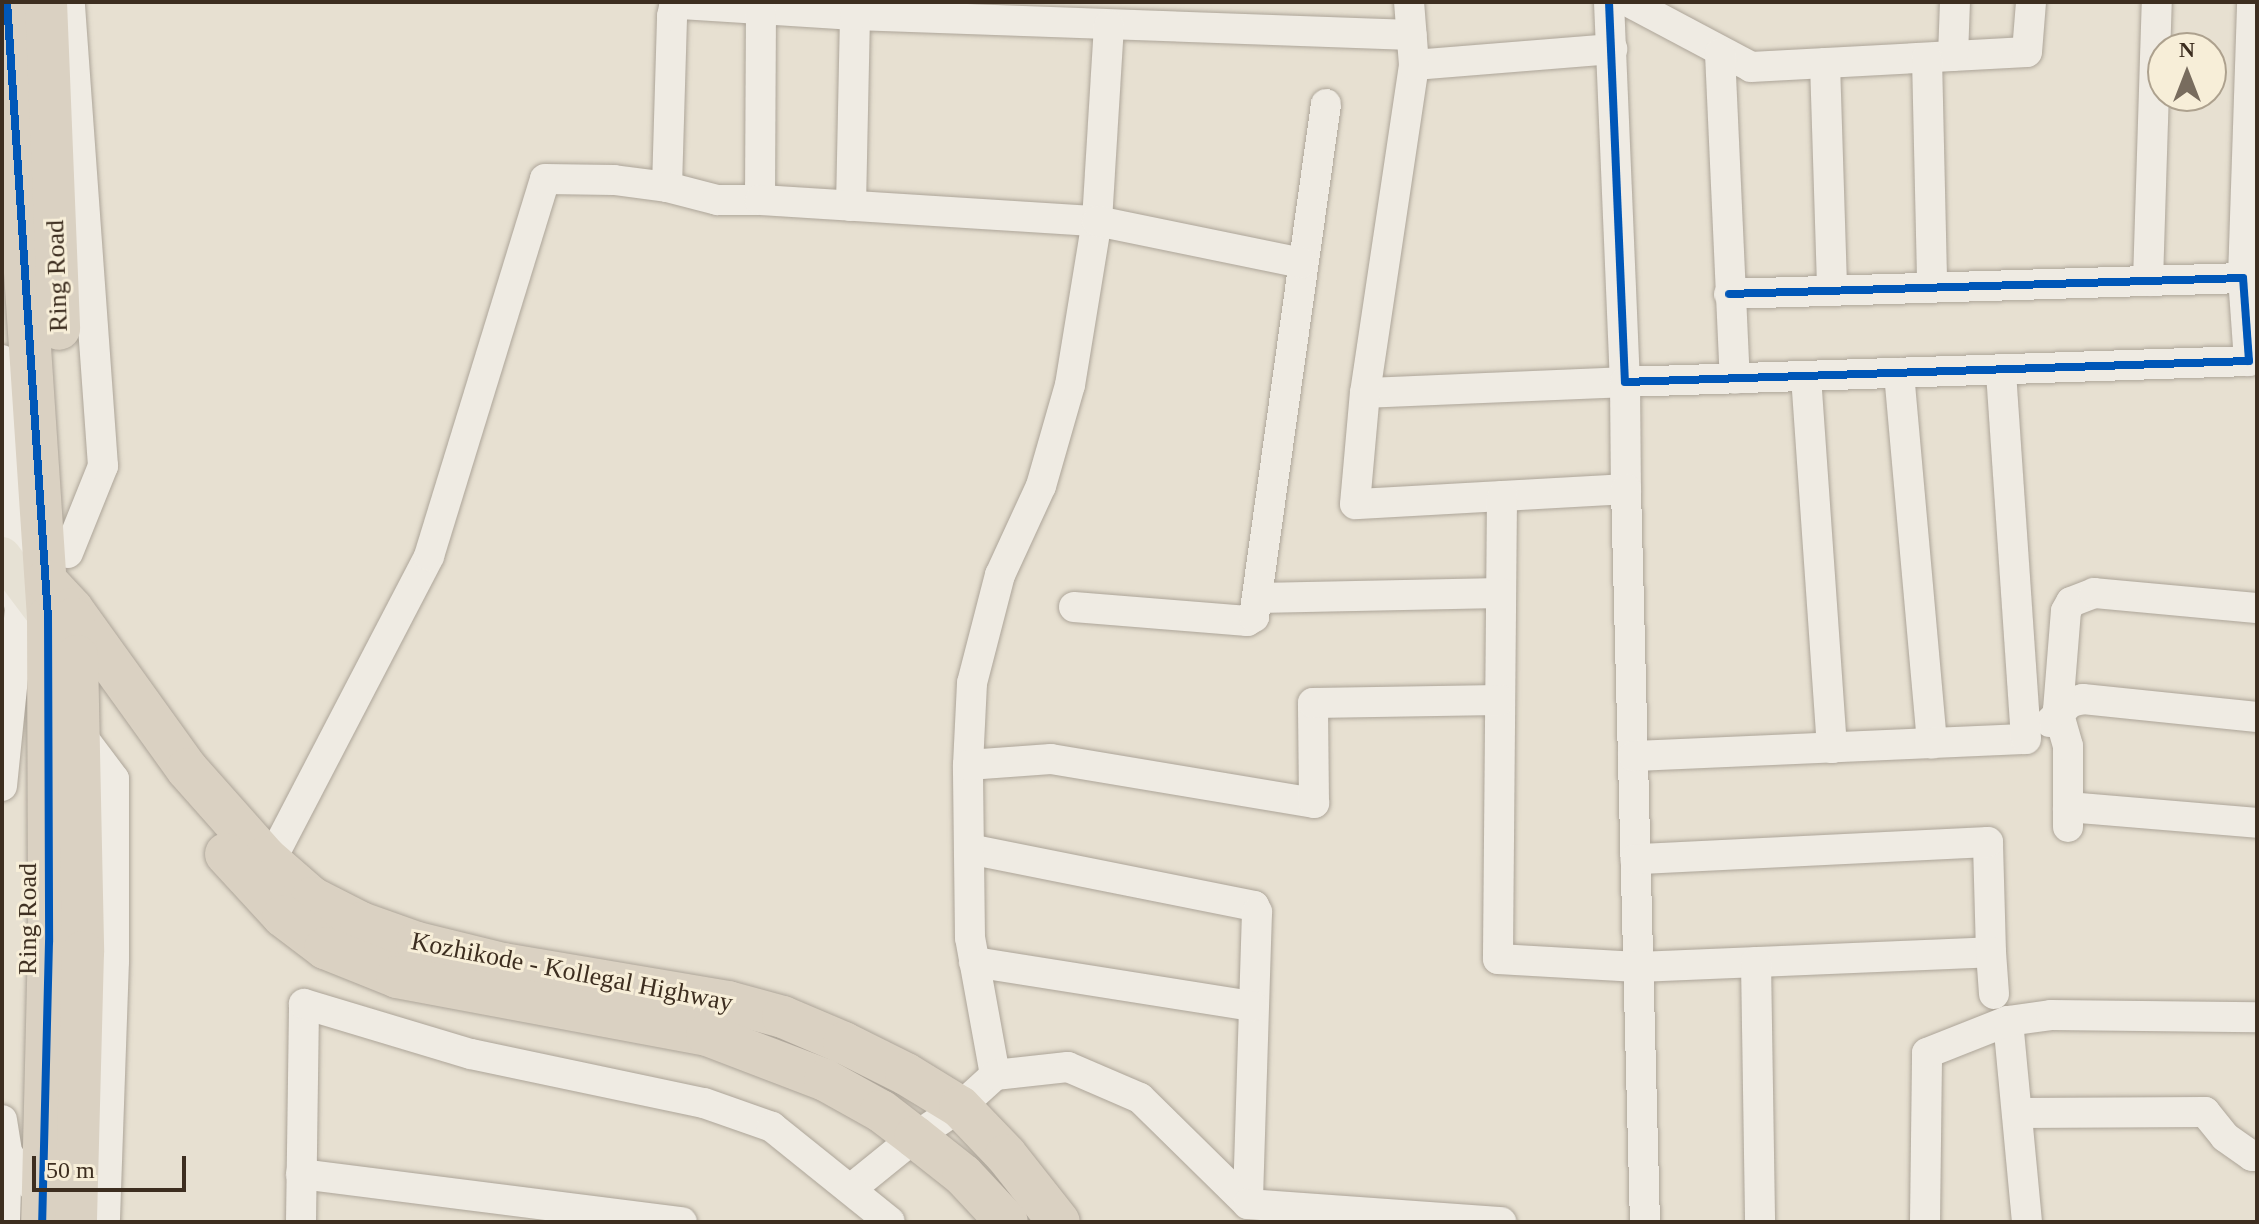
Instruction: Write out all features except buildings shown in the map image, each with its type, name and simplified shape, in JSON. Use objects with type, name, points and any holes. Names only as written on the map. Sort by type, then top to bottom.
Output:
[{"type":"highway","points":[[7,2],[58,590]]},
{"type":"highway","name":"Ring Road","points":[[42,1210],[58,590],[46,2]]},
{"type":"highway","name":"Kozhikode - Kollegal Highway","points":[[58,590],[77,656],[230,860],[283,916],[325,948],[397,977],[707,1035],[825,1080],[881,1111],[915,1137],[963,1175],[1007,1222]]},
{"type":"highway","name":"Kozhikode - Kollegal Highway","points":[[58,590],[187,769],[270,862],[312,898],[361,923],[417,943],[503,964],[685,993],[783,1017],[906,1074],[960,1107],[1006,1155],[1059,1222]]},
{"type":"highway","name":"Ring Road","points":[[76,1222],[83,952],[77,656]]},
{"type":"main road","name":"Kozhikode - Kollegal Highway","points":[[8,548],[58,590]]},
{"type":"street","points":[[58,590],[103,466],[70,2]]},
{"type":"street","points":[[1409,2],[1414,65],[1365,393],[1355,504],[1626,489]]},
{"type":"street","points":[[1609,2],[1625,382],[1645,1222]]},
{"type":"street","points":[[1629,2],[1751,67],[2027,52],[2031,2]]},
{"type":"street","points":[[1932,287],[1940,57],[1955,2]]},
{"type":"street","points":[[2148,281],[2157,2]]},
{"type":"street","points":[[1365,393],[2249,361],[2243,278],[2252,2]]},
{"type":"street","points":[[667,187],[674,7],[681,4],[761,10],[858,9],[1109,25],[1412,35]]},
{"type":"street","points":[[851,206],[858,9]]},
{"type":"street","points":[[760,200],[761,10]]},
{"type":"street","points":[[995,1075],[970,938],[968,765],[972,683],[1000,575],[1041,486],[1070,385],[1097,221],[1109,25]]},
{"type":"street","points":[[1414,65],[1612,49]]},
{"type":"street","points":[[1720,53],[1735,379]]},
{"type":"street","points":[[1825,63],[1832,291]]},
{"type":"street","points":[[1074,607],[1247,621],[1254,617],[1326,104]]},
{"type":"street","points":[[270,862],[429,556],[545,179],[614,180],[667,187],[717,200],[1097,221],[1302,263]]},
{"type":"street","points":[[1729,294],[2243,278]]},
{"type":"street","points":[[2,360],[8,548],[20,609],[6,711],[2,786]]},
{"type":"street","points":[[2001,370],[2026,739]]},
{"type":"street","points":[[1899,373],[1932,744]]},
{"type":"street","points":[[1806,376],[1832,748]]},
{"type":"street","points":[[1502,496],[1498,959],[1638,967],[1991,952]]},
{"type":"street","points":[[1258,598],[1501,593]]},
{"type":"street","points":[[2257,608],[2094,593],[2082,596],[2071,602],[2066,611],[2058,710],[2068,746],[2068,817],[2257,823]]},
{"type":"street","points":[[1633,756],[2026,739],[2047,725],[2058,710],[2083,699],[2257,717]]},
{"type":"street","points":[[968,765],[1051,759],[1314,803],[1313,703],[1500,700]]},
{"type":"street","points":[[78,731],[114,779],[114,961],[105,1222]]},
{"type":"street","points":[[1635,859],[1988,842],[1994,994]]},
{"type":"street","points":[[969,849],[1254,906],[1257,912],[1248,1204]]},
{"type":"street","points":[[974,962],[1253,1006]]},
{"type":"street","points":[[1756,962],[1760,1222]]},
{"type":"street","points":[[301,1222],[304,1004],[471,1054],[704,1103],[772,1127],[852,1188],[890,1222]]},
{"type":"street","points":[[1925,1222],[1927,1053],[2008,1021],[2051,1015],[2257,1017]]},
{"type":"street","points":[[2008,1021],[2027,1222]]},
{"type":"street","points":[[852,1188],[915,1137],[960,1107],[995,1075],[1068,1067],[1140,1098],[1248,1204],[1501,1222]]},
{"type":"street","points":[[2019,1113],[2205,1112],[2225,1137],[2252,1156],[2257,1156]]},
{"type":"street","points":[[2,1120],[7,1153],[5,1222]]},
{"type":"street","points":[[7,1153],[42,1210]]},
{"type":"street","points":[[301,1174],[682,1222]]},
{"type":"cycle path","points":[[7,2],[48,617],[49,942],[42,1222]]},
{"type":"cycle path","points":[[1609,2],[1625,382],[2249,361],[2243,278],[1729,294]]}]
